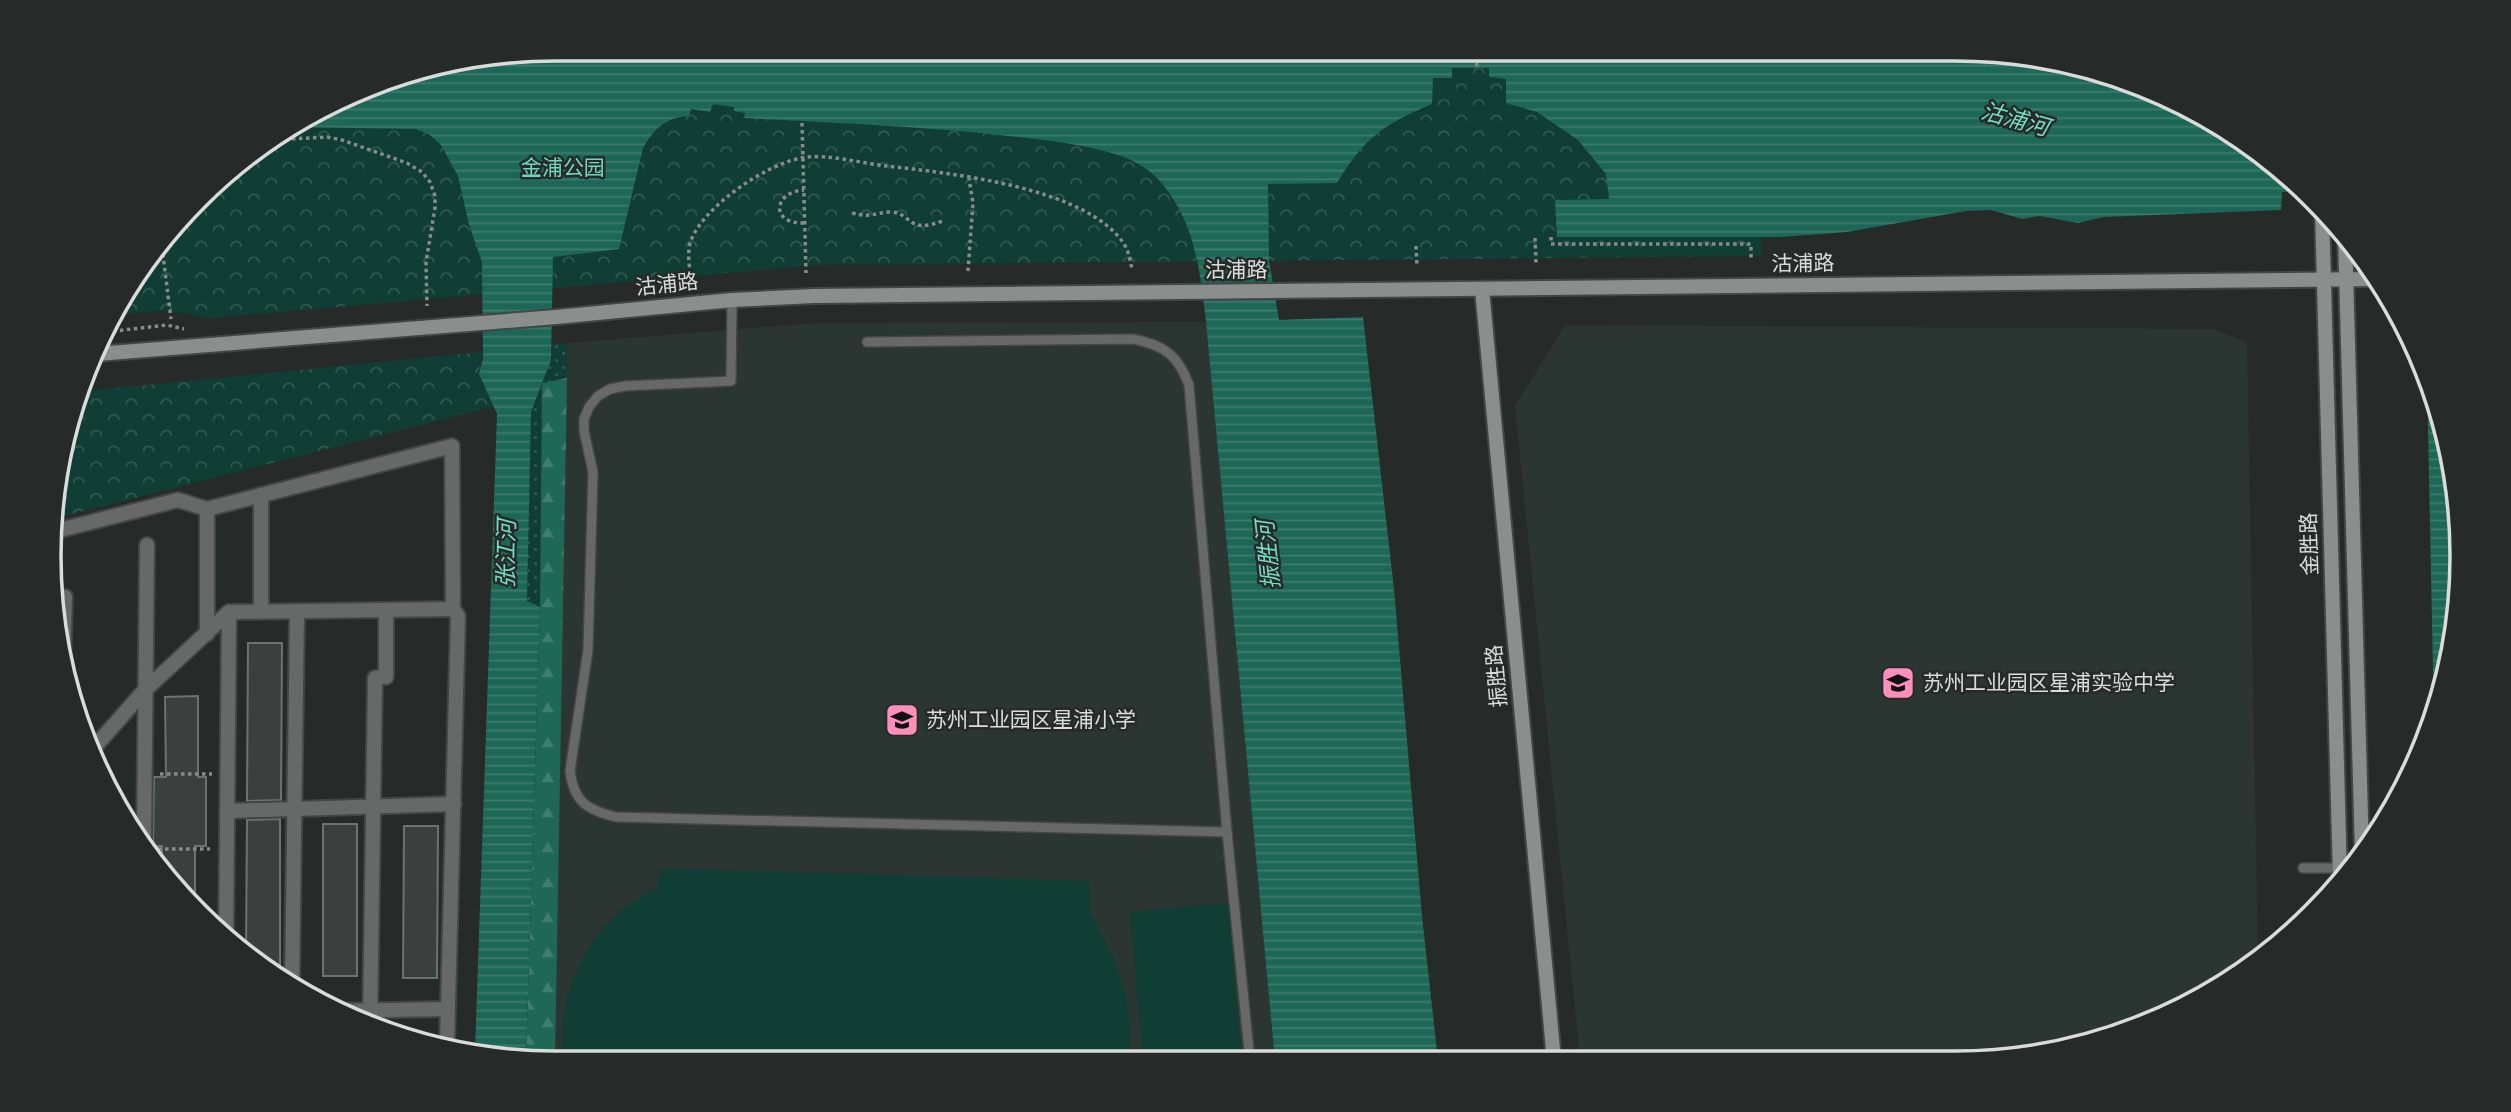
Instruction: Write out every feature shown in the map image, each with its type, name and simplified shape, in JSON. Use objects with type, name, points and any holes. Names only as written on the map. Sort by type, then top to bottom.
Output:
[{"type":"street","name":"金胜路","points":[[2322,225],[2343,863]]},
{"type":"street","name":"金胜路","points":[[2345,252],[2362,837]]},
{"type":"street","name":"沽浦路","points":[[105,353],[478,324],[732,300],[814,296],[2365,279]]},
{"type":"street","name":"振胜路","points":[[1482,289],[1553,1051]]},
{"type":"street","points":[[62,530],[178,500],[207,509],[452,446],[453,609],[458,616],[447,1038]]},
{"type":"street","points":[[261,495],[261,611]]},
{"type":"street","points":[[206,634],[207,509]]},
{"type":"street","points":[[144,829],[147,545]]},
{"type":"street","points":[[65,597],[65,618]]},
{"type":"street","points":[[98,743],[145,691],[229,612],[453,609]]},
{"type":"street","points":[[371,1014],[376,678],[386,677],[386,610]]},
{"type":"street","points":[[292,974],[297,611]]},
{"type":"street","points":[[226,924],[229,612]]},
{"type":"street","points":[[227,811],[454,804]]},
{"type":"street","points":[[361,1010],[447,1009]]},
{"type":"lane","points":[[732,300],[731,381],[610,389],[598,396],[584,419],[593,472],[588,650],[570,771],[578,799],[595,812],[615,817],[1227,832]]},
{"type":"lane","points":[[867,342],[1133,339],[1153,343],[1182,366],[1189,385],[1227,832],[1249,1051]]},
{"type":"lane","points":[[2303,868],[2337,871]]},
{"type":"path","points":[[1477,61],[1477,68]]},
{"type":"path","points":[[802,123],[806,273]]},
{"type":"path","points":[[291,139],[327,137],[342,140],[407,163],[422,172],[430,182],[435,196],[426,262],[427,306]]},
{"type":"path","points":[[691,281],[688,253],[690,243],[706,215],[724,199],[772,169],[803,158],[913,169],[1047,195],[1090,214],[1123,242],[1132,269]]},
{"type":"path","points":[[968,271],[974,194],[969,179]]},
{"type":"path","points":[[804,190],[786,194],[781,200],[780,212],[787,222],[804,222]]},
{"type":"path","points":[[852,213],[871,217],[892,212],[915,225],[923,226],[942,220]]},
{"type":"path","points":[[1535,237],[1536,264]]},
{"type":"path","points":[[1551,237],[1551,244],[1751,244],[1751,261]]},
{"type":"path","points":[[1416,246],[1417,266]]},
{"type":"path","points":[[163,255],[171,319]]},
{"type":"path","points":[[144,774],[228,774]]},
{"type":"path","points":[[158,849],[227,850]]},
{"type":"shaded area","name":"苏州工业园区星浦小学","points":[[1206,322],[1274,1051],[555,1051],[567,343],[815,323]]},
{"type":"shaded area","name":"苏州工业园区星浦实验中学","points":[[1565,325],[2215,329],[2247,342],[2258,948],[2202,984],[2144,1013],[2083,1034],[2020,1047],[1955,1051],[1579,1051],[1515,406]]},
{"type":"green space","name":"金浦公园","points":[[556,61],[1764,61],[1761,256],[817,265],[210,318],[163,310],[125,314],[163,255],[184,230],[206,206],[255,163],[337,112],[367,99],[428,78],[491,65]]},
{"type":"green space","points":[[567,343],[567,378],[542,383],[551,360],[552,344]]},
{"type":"green space","points":[[483,352],[479,374],[495,406],[63,517],[71,459],[90,390]]},
{"type":"green space","points":[[567,378],[555,1051],[526,1050],[540,607],[542,383]]},
{"type":"green space","points":[[542,383],[540,607],[527,601],[531,412]]},
{"type":"green space","points":[[661,868],[1089,881],[1091,914],[1113,957],[1126,996],[1131,1035],[1129,1051],[564,1051],[566,1003],[581,962],[605,927],[638,899],[657,888]]},
{"type":"green space","points":[[1228,903],[1241,1051],[1142,1051],[1130,912]]},
{"type":"water","points":[[524,62],[1987,62],[2020,65],[2083,78],[2144,99],[2174,112],[2230,145],[2289,192],[2282,192],[2281,210],[2103,217],[2078,223],[2040,216],[2022,219],[1991,210],[1966,211],[1847,232],[1781,237],[1557,237],[1555,200],[1609,199],[1606,174],[1578,140],[1537,112],[1506,103],[1506,79],[1489,77],[1489,68],[1452,68],[1452,78],[1433,78],[1432,104],[1401,118],[1377,134],[1356,154],[1337,183],[1268,184],[1269,260],[1279,320],[1363,317],[1394,589],[1422,916],[1437,1051],[1274,1051],[1204,303],[1194,246],[1180,211],[1154,175],[1145,168],[1118,155],[1078,145],[942,130],[744,118],[745,113],[734,111],[734,107],[713,104],[710,112],[691,109],[689,116],[662,125],[643,148],[619,249],[553,257],[551,360],[531,412],[527,601],[540,607],[526,1050],[524,1050],[475,1044],[497,414],[479,374],[483,358],[482,262],[469,225],[458,176],[441,145],[430,135],[416,129],[310,127],[367,99],[428,78],[491,65]]},
{"type":"water","points":[[2428,411],[2446,491],[2450,556],[2446,621],[2433,683]]},
{"type":"building","points":[[248,643],[282,643],[281,800],[247,801]]},
{"type":"building","points":[[198,696],[198,777],[206,777],[206,846],[195,846],[195,894],[162,856],[162,846],[155,846],[153,843],[154,777],[166,777],[165,697]]},
{"type":"building","points":[[280,819],[280,966],[246,942],[247,820]]},
{"type":"building","points":[[323,824],[357,824],[357,976],[323,976]]},
{"type":"building","points":[[404,826],[438,826],[437,978],[403,978]]},
{"type":"place","name":"苏州工业园区星浦实验中学","points":[[1898,683]]},
{"type":"place","name":"苏州工业园区星浦小学","points":[[902,720]]},
{"type":"water label","name":"沽浦河","points":[[2015,120]]},
{"type":"water label","name":"张江河","points":[[507,554]]},
{"type":"water label","name":"振胜河","points":[[1269,555]]}]
